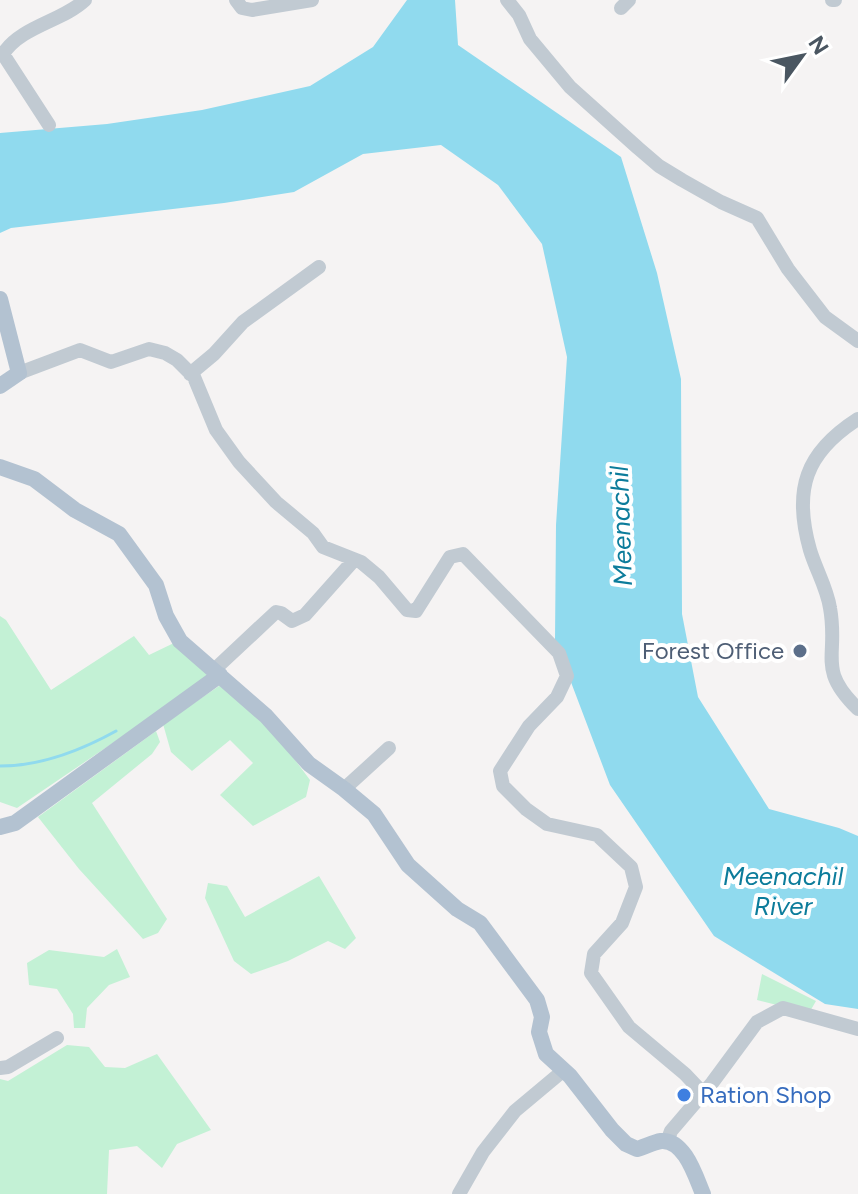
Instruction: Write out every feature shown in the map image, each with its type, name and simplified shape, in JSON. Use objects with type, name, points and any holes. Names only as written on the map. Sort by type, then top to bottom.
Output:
[{"type":"main road","points":[[0,299],[19,373],[0,386]]},
{"type":"main road","points":[[0,467],[34,479],[75,510],[119,534],[156,585],[166,616],[180,641],[266,716],[309,764],[374,814],[408,865],[457,909],[480,923],[537,1000],[542,1017],[539,1032],[546,1054],[564,1070],[626,1144],[637,1149],[661,1141],[683,1152],[703,1194]]},
{"type":"main road","points":[[0,827],[15,823],[217,673]]},
{"type":"street","points":[[49,125],[3,54],[23,36],[85,0]]},
{"type":"street","points":[[236,0],[246,10],[312,0]]},
{"type":"street","points":[[507,0],[519,15],[530,39],[570,87],[659,166],[721,202],[757,218],[788,269],[825,317],[858,341]]},
{"type":"street","points":[[190,374],[214,354],[243,322],[319,267]]},
{"type":"street","points":[[19,373],[80,350],[111,362],[149,349],[165,353],[190,374],[216,430],[239,462],[276,502],[313,533],[323,547],[361,562],[379,577],[407,610],[416,611],[450,557],[463,554],[559,653],[567,676],[557,697],[529,726],[500,771],[503,786],[547,824],[597,835],[631,867],[636,887],[622,923],[594,954],[591,973],[629,1027],[703,1093]]},
{"type":"street","points":[[858,419],[811,462],[801,494],[809,548],[830,607],[834,641],[829,667],[841,693],[858,709]]},
{"type":"street","points":[[217,673],[276,612],[292,621],[305,615],[354,560]]},
{"type":"street","points":[[344,789],[389,748]]},
{"type":"street","points":[[667,1142],[671,1131],[757,1022],[783,1008],[858,1029]]},
{"type":"street","points":[[0,1068],[8,1067],[57,1038]]},
{"type":"street","points":[[459,1194],[483,1152],[515,1111],[564,1070]]},
{"type":"green space","points":[[0,616],[6,620],[51,690],[134,636],[149,655],[176,642],[210,677],[17,808],[0,802]]},
{"type":"green space","points":[[222,684],[278,737],[310,780],[306,797],[253,826],[220,795],[253,763],[230,740],[192,771],[171,752],[163,724]]},
{"type":"green space","points":[[156,731],[160,742],[152,754],[92,803],[167,919],[158,933],[143,939],[79,869],[38,817]]},
{"type":"green space","points":[[319,876],[356,938],[345,949],[328,941],[288,961],[251,974],[234,961],[205,898],[208,883],[227,886],[245,917]]},
{"type":"green space","points":[[117,949],[130,977],[109,985],[87,1008],[85,1028],[74,1028],[73,1014],[57,989],[29,985],[27,963],[49,950],[104,957]]},
{"type":"green space","points":[[762,974],[816,1001],[809,1013],[757,1000]]},
{"type":"green space","points":[[67,1045],[89,1047],[105,1067],[125,1068],[157,1054],[211,1130],[177,1144],[162,1168],[137,1146],[109,1150],[107,1194],[0,1194],[0,1079],[8,1081]]},
{"type":"water","name":"Meenachil River","points":[[407,0],[455,0],[458,45],[621,157],[657,273],[681,379],[682,614],[698,697],[769,809],[858,836],[858,1009],[825,1004],[714,936],[610,785],[555,640],[556,525],[567,357],[542,244],[498,185],[441,145],[363,154],[294,192],[11,228],[0,233],[0,133],[107,124],[202,110],[310,86],[373,47]]},
{"type":"waterway","points":[[0,766],[60,756],[116,731]]},
{"type":"place","name":"Forest Office","points":[[800,651]]},
{"type":"place","name":"Ration Shop","points":[[684,1095]]},
{"type":"water label","name":"Meenachil","points":[[621,526]]}]
